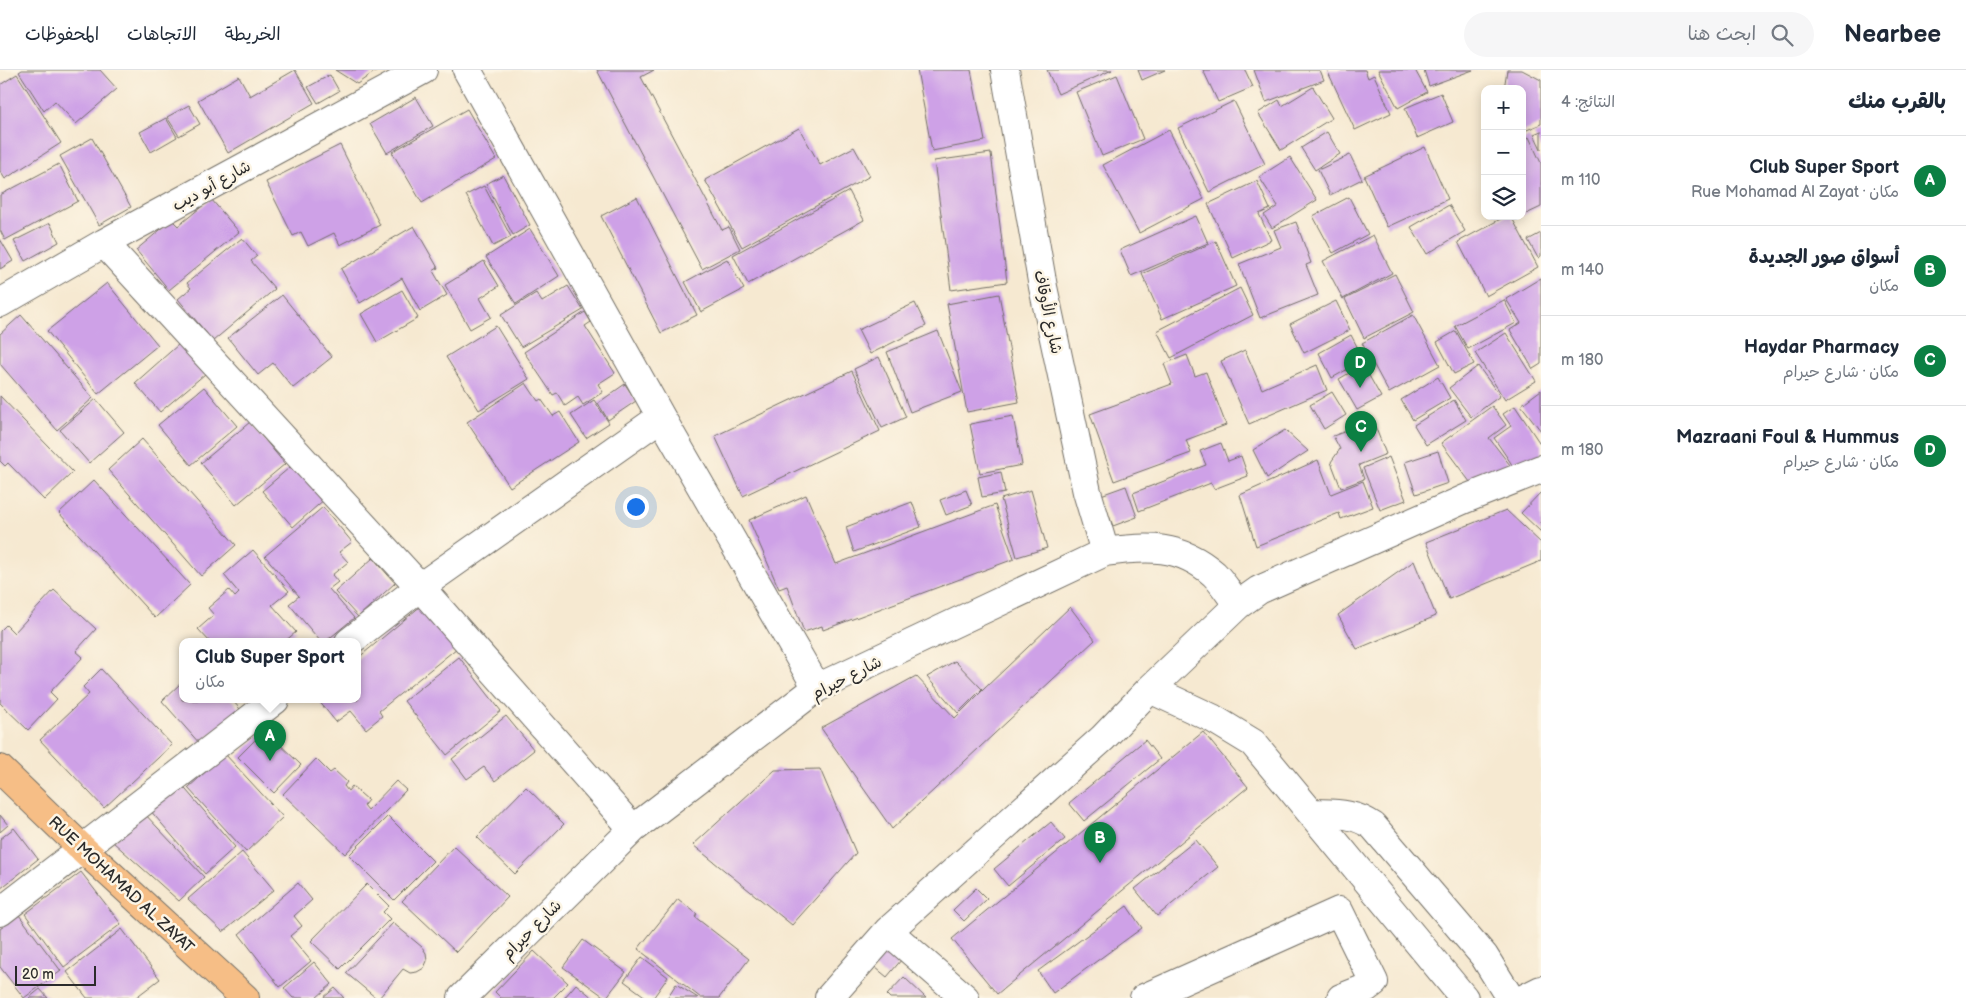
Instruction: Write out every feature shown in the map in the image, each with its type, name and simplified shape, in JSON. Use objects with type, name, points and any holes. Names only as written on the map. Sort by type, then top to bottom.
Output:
[{"type":"main road","name":"RUE MOHAMAD AL ZAYAT","points":[[0,769],[82,848],[245,998]]},
{"type":"street","name":"شارع أبو ديب","points":[[0,303],[104,243],[423,70]]},
{"type":"street","points":[[467,70],[661,417],[817,688]]},
{"type":"street","name":"شارع الأوقاف","points":[[1005,70],[1043,287],[1087,492],[1105,552]]},
{"type":"street","points":[[104,243],[420,587],[632,829]]},
{"type":"street","points":[[354,638],[420,587],[661,417]]},
{"type":"street","points":[[829,998],[888,931],[1103,738],[1150,689],[1249,597],[1465,499],[1541,469]]},
{"type":"street","name":"شارع حيرام","points":[[462,998],[632,829],[817,688],[1105,552],[1148,548],[1170,550],[1195,560],[1215,576],[1249,597]]},
{"type":"street","points":[[1150,689],[1212,718],[1253,743],[1464,998]]},
{"type":"street","points":[[0,912],[271,703]]},
{"type":"street","points":[[1311,813],[1351,815],[1363,819],[1373,826],[1484,956],[1510,998]]},
{"type":"street","points":[[1144,998],[1286,933],[1339,911],[1374,982],[1366,988],[1341,998]]},
{"type":"street","points":[[888,931],[965,998]]},
{"type":"street","points":[[1525,998],[1541,990]]},
{"type":"building","points":[[22,70],[100,70],[117,89],[76,124],[55,101],[44,111],[19,72]]},
{"type":"building","points":[[295,70],[314,103],[228,153],[198,100],[239,76],[250,96]]},
{"type":"building","points":[[335,70],[377,70],[357,84]]},
{"type":"building","points":[[597,70],[654,70],[641,77],[722,230],[729,227],[740,249],[702,269]]},
{"type":"building","points":[[917,70],[971,70],[985,141],[932,151]]},
{"type":"building","points":[[1047,70],[1112,70],[1058,94]]},
{"type":"building","points":[[1138,70],[1165,70],[1142,80]]},
{"type":"building","points":[[1203,70],[1245,70],[1253,87],[1218,102]]},
{"type":"building","points":[[1254,70],[1320,70],[1324,80],[1266,102]]},
{"type":"building","points":[[1327,70],[1365,70],[1368,78],[1374,75],[1391,113],[1355,130]]},
{"type":"building","points":[[1378,70],[1415,70],[1427,92],[1398,108]]},
{"type":"building","points":[[1424,70],[1473,70],[1429,86]]},
{"type":"building","points":[[1507,70],[1522,70],[1541,80],[1541,124],[1526,130],[1526,85],[1505,85]]},
{"type":"building","points":[[17,74],[61,143],[5,179],[0,171],[0,85]]},
{"type":"building","points":[[330,75],[339,91],[318,103],[308,87]]},
{"type":"building","points":[[1117,75],[1143,139],[1102,156],[1076,92]]},
{"type":"building","points":[[1313,87],[1332,118],[1281,150],[1258,113],[1279,100],[1282,106]]},
{"type":"building","points":[[1441,93],[1453,122],[1417,138],[1405,108]]},
{"type":"building","points":[[416,97],[433,126],[387,153],[370,124]]},
{"type":"building","points":[[1234,101],[1265,164],[1209,192],[1178,128]]},
{"type":"building","points":[[189,105],[200,124],[179,136],[167,117]]},
{"type":"building","points":[[467,109],[496,159],[422,203],[392,152]]},
{"type":"building","points":[[166,118],[177,137],[151,152],[140,132]]},
{"type":"building","points":[[799,128],[820,165],[854,147],[870,176],[742,247],[705,180]]},
{"type":"building","points":[[1169,130],[1204,199],[1139,233],[1103,165]]},
{"type":"building","points":[[1541,131],[1541,149],[1534,134]]},
{"type":"building","points":[[1327,132],[1340,154],[1315,170],[1301,148]]},
{"type":"building","points":[[1529,137],[1541,163],[1541,207],[1526,214],[1526,175],[1526,139]]},
{"type":"building","points":[[92,138],[131,207],[99,225],[60,156]]},
{"type":"building","points":[[340,145],[380,225],[340,245],[334,233],[308,246],[301,232],[293,236],[266,182]]},
{"type":"building","points":[[1425,147],[1448,199],[1387,227],[1364,176]]},
{"type":"building","points":[[991,153],[1007,282],[951,290],[934,161]]},
{"type":"building","points":[[1350,155],[1362,179],[1330,195],[1318,170]]},
{"type":"building","points":[[1290,157],[1317,200],[1272,228],[1264,215],[1278,206],[1259,177]]},
{"type":"building","points":[[59,164],[78,201],[5,240],[0,230],[0,195]]},
{"type":"building","points":[[503,175],[530,225],[513,235],[486,184]]},
{"type":"building","points":[[1257,181],[1270,209],[1259,214],[1271,240],[1233,258],[1208,204]]},
{"type":"building","points":[[484,186],[511,237],[493,246],[466,195]]},
{"type":"building","points":[[849,191],[864,220],[748,284],[733,255]]},
{"type":"building","points":[[637,197],[697,315],[661,333],[601,216]]},
{"type":"building","points":[[1349,197],[1368,234],[1333,253],[1313,216]]},
{"type":"building","points":[[211,199],[239,232],[169,290],[136,250],[172,220],[178,226]]},
{"type":"building","points":[[1449,205],[1465,231],[1427,254],[1411,227]]},
{"type":"building","points":[[1196,216],[1208,243],[1131,276],[1120,250]]},
{"type":"building","points":[[1499,220],[1513,220],[1538,267],[1486,296],[1458,242]]},
{"type":"building","points":[[1296,222],[1311,263],[1306,265],[1318,295],[1260,318],[1239,264],[1281,247],[1274,230]]},
{"type":"building","points":[[50,223],[59,242],[25,261],[14,241]]},
{"type":"building","points":[[414,226],[438,268],[433,271],[447,295],[420,311],[402,278],[360,303],[341,269]]},
{"type":"building","points":[[530,229],[559,276],[516,304],[486,257]]},
{"type":"building","points":[[1541,233],[1541,256],[1538,258],[1528,240]]},
{"type":"building","points":[[1373,235],[1392,273],[1343,299],[1323,261]]},
{"type":"building","points":[[242,238],[257,256],[251,261],[275,289],[213,341],[178,299],[191,288],[187,283]]},
{"type":"building","points":[[0,239],[13,261],[0,269]]},
{"type":"building","points":[[1216,241],[1236,286],[1162,319],[1142,274]]},
{"type":"building","points":[[727,259],[744,289],[701,312],[685,282]]},
{"type":"building","points":[[484,261],[499,286],[480,298],[491,317],[470,329],[445,285]]},
{"type":"building","points":[[1395,274],[1414,312],[1364,338],[1345,299]]},
{"type":"building","points":[[1541,278],[1541,364],[1533,369],[1510,330],[1521,323],[1506,299]]},
{"type":"building","points":[[107,283],[158,345],[98,394],[47,331]]},
{"type":"building","points":[[568,286],[583,310],[521,347],[501,315],[536,293],[542,302]]},
{"type":"building","points":[[1240,288],[1253,315],[1171,358],[1157,331]]},
{"type":"building","points":[[402,290],[418,318],[377,342],[361,314]]},
{"type":"building","points":[[999,294],[1019,402],[967,412],[947,304]]},
{"type":"building","points":[[282,295],[332,357],[293,388],[273,363],[258,375],[228,338]]},
{"type":"building","points":[[1504,300],[1516,323],[1468,349],[1455,326]]},
{"type":"building","points":[[1336,301],[1350,330],[1304,353],[1290,324]]},
{"type":"building","points":[[915,303],[926,326],[870,354],[858,330]]},
{"type":"building","points":[[585,312],[591,322],[585,326],[615,373],[598,384],[603,392],[583,405],[578,397],[565,406],[557,393],[553,395],[524,352]]},
{"type":"building","points":[[21,315],[93,398],[57,430],[0,364],[0,334]]},
{"type":"building","points":[[1413,315],[1440,365],[1389,393],[1362,343]]},
{"type":"building","points":[[496,326],[529,379],[479,410],[446,357]]},
{"type":"building","points":[[938,331],[962,392],[910,412],[887,352]]},
{"type":"building","points":[[1456,331],[1474,364],[1454,374],[1437,342]]},
{"type":"building","points":[[1506,333],[1536,381],[1505,400],[1475,353]]},
{"type":"building","points":[[1351,335],[1364,360],[1332,378],[1319,353]]},
{"type":"building","points":[[179,344],[205,374],[160,412],[135,383]]},
{"type":"building","points":[[1245,350],[1262,389],[1317,365],[1327,390],[1249,424],[1221,361]]},
{"type":"building","points":[[1187,355],[1195,376],[1206,372],[1226,425],[1186,440],[1191,453],[1114,481],[1090,414],[1172,384],[1164,364]]},
{"type":"building","points":[[879,357],[906,417],[882,428],[854,369]]},
{"type":"building","points":[[1363,365],[1381,397],[1357,410],[1339,379]]},
{"type":"building","points":[[1478,366],[1500,396],[1471,417],[1449,388]]},
{"type":"building","points":[[852,371],[880,431],[743,496],[715,436]]},
{"type":"building","points":[[1438,377],[1450,398],[1413,420],[1401,400]]},
{"type":"building","points":[[526,383],[538,401],[541,399],[553,416],[560,412],[579,442],[510,487],[467,422]]},
{"type":"building","points":[[625,384],[636,401],[608,420],[598,403]]},
{"type":"building","points":[[204,387],[237,426],[191,465],[158,425]]},
{"type":"building","points":[[1541,390],[1541,431],[1521,405]]},
{"type":"building","points":[[1332,392],[1346,415],[1324,429],[1310,405]]},
{"type":"building","points":[[0,396],[73,472],[44,500],[8,463],[5,466],[0,461]]},
{"type":"building","points":[[96,399],[124,432],[89,463],[60,430]]},
{"type":"building","points":[[594,400],[609,423],[586,438],[571,415]]},
{"type":"building","points":[[1454,400],[1466,420],[1426,445],[1414,425]]},
{"type":"building","points":[[1492,406],[1506,425],[1489,438],[1510,465],[1476,490],[1441,443]]},
{"type":"building","points":[[1515,406],[1541,445],[1541,460],[1519,475],[1494,438],[1511,426],[1503,414]]},
{"type":"building","points":[[1013,416],[1022,465],[980,473],[970,424]]},
{"type":"building","points":[[1373,421],[1386,454],[1359,465],[1364,479],[1341,488],[1331,462],[1340,449],[1333,436]]},
{"type":"building","points":[[250,422],[285,464],[236,505],[201,463]]},
{"type":"building","points":[[1285,430],[1308,451],[1267,478],[1253,450]]},
{"type":"building","points":[[142,439],[236,545],[201,576],[108,470]]},
{"type":"building","points":[[1221,443],[1228,461],[1241,456],[1248,476],[1214,489],[1211,483],[1139,511],[1133,493],[1206,465],[1200,451]]},
{"type":"building","points":[[1438,451],[1448,483],[1416,494],[1405,462]]},
{"type":"building","points":[[1389,457],[1406,500],[1380,510],[1363,468]]},
{"type":"building","points":[[1318,460],[1331,494],[1363,481],[1373,507],[1341,519],[1339,513],[1256,546],[1240,495]]},
{"type":"building","points":[[296,462],[326,498],[293,527],[262,491]]},
{"type":"building","points":[[1001,472],[1005,493],[982,497],[978,477]]},
{"type":"building","points":[[94,480],[190,585],[155,618],[59,513]]},
{"type":"building","points":[[1126,486],[1137,517],[1113,526],[1101,495]]},
{"type":"building","points":[[966,490],[972,505],[946,515],[940,500]]},
{"type":"building","points":[[1031,490],[1047,548],[1017,557],[1001,499]]},
{"type":"building","points":[[1541,492],[1541,532],[1521,513]]},
{"type":"building","points":[[806,495],[836,564],[995,505],[1014,559],[823,630],[822,626],[804,632],[787,586],[779,589],[749,520]]},
{"type":"building","points":[[912,502],[921,527],[854,552],[846,527]]},
{"type":"building","points":[[323,507],[352,542],[339,552],[348,562],[332,575],[338,582],[329,589],[354,618],[330,638],[318,638],[289,604],[299,596],[265,556]]},
{"type":"building","points":[[1506,510],[1541,543],[1541,561],[1449,599],[1426,542]]},
{"type":"building","points":[[253,550],[289,591],[272,605],[296,632],[289,638],[206,638],[198,629],[214,615],[208,608],[229,590],[235,597],[239,593],[224,575]]},
{"type":"building","points":[[373,558],[395,583],[358,617],[335,592]]},
{"type":"building","points":[[1414,561],[1436,616],[1357,649],[1338,615]]},
{"type":"building","points":[[54,590],[96,629],[76,651],[83,657],[50,692],[57,699],[28,730],[0,703],[0,631],[6,625],[14,633]]},
{"type":"building","points":[[422,605],[457,648],[379,711],[382,716],[366,729],[351,711],[336,722],[320,703],[361,703],[361,656]]},
{"type":"building","points":[[1070,607],[1095,640],[892,829],[821,728],[916,676],[955,718]]},
{"type":"building","points":[[459,657],[501,711],[447,755],[404,701]]},
{"type":"building","points":[[955,661],[982,689],[958,713],[927,677]]},
{"type":"building","points":[[101,669],[172,745],[104,808],[40,740],[89,694],[83,687]]},
{"type":"building","points":[[179,685],[179,703],[235,703],[240,709],[200,744],[162,701]]},
{"type":"building","points":[[506,716],[534,750],[495,781],[484,767],[467,779],[452,759]]},
{"type":"building","points":[[265,730],[301,765],[274,793],[238,757]]},
{"type":"building","points":[[1203,732],[1248,787],[997,994],[952,939]]},
{"type":"building","points":[[1145,740],[1160,759],[1084,821],[1069,803]]},
{"type":"building","points":[[225,754],[283,817],[246,852],[188,788]]},
{"type":"building","points":[[316,759],[330,773],[334,770],[347,782],[344,786],[348,791],[352,786],[368,800],[364,805],[368,810],[396,781],[406,790],[345,854],[283,794]]},
{"type":"building","points":[[820,769],[856,853],[792,925],[693,845],[775,770]]},
{"type":"building","points":[[180,783],[235,847],[205,874],[149,809]]},
{"type":"building","points":[[526,787],[564,824],[515,874],[477,837]]},
{"type":"building","points":[[143,812],[204,877],[179,901],[113,842]]},
{"type":"building","points":[[0,815],[8,825],[0,832]]},
{"type":"building","points":[[388,816],[433,861],[394,900],[349,855]]},
{"type":"building","points":[[1051,822],[1065,839],[1008,886],[994,869]]},
{"type":"building","points":[[14,828],[38,859],[0,889],[0,839]]},
{"type":"building","points":[[1196,840],[1218,867],[1157,916],[1135,889]]},
{"type":"building","points":[[454,846],[508,897],[456,952],[402,901]]},
{"type":"building","points":[[242,852],[274,890],[223,932],[188,899]]},
{"type":"building","points":[[81,872],[121,924],[64,967],[25,914]]},
{"type":"building","points":[[298,883],[312,900],[294,916],[302,926],[290,936],[311,961],[280,987],[239,934]]},
{"type":"building","points":[[367,884],[389,906],[383,912],[390,919],[340,969],[311,941]]},
{"type":"building","points":[[976,888],[987,899],[964,921],[953,910]]},
{"type":"building","points":[[678,899],[697,914],[695,917],[749,959],[719,998],[701,998],[638,949]]},
{"type":"building","points":[[1127,906],[1142,928],[1053,993],[1038,971]]},
{"type":"building","points":[[19,915],[61,971],[24,998],[0,967],[0,929]]},
{"type":"building","points":[[393,923],[422,947],[426,953],[427,961],[424,968],[417,972],[410,973],[403,969],[379,998],[376,998],[346,973]]},
{"type":"building","points":[[122,929],[160,979],[135,998],[87,998],[67,972]]},
{"type":"building","points":[[889,939],[907,953],[887,977],[870,963]]},
{"type":"building","points":[[583,940],[626,972],[606,998],[563,967]]},
{"type":"building","points":[[534,951],[568,983],[553,998],[501,998],[495,992]]},
{"type":"building","points":[[642,957],[668,977],[653,998],[647,998],[624,981]]},
{"type":"building","points":[[314,962],[332,984],[316,998],[293,998],[284,988]]},
{"type":"building","points":[[904,977],[926,998],[890,998],[887,995]]},
{"type":"building","points":[[576,984],[593,998],[564,998]]},
{"type":"building","points":[[676,984],[698,998],[667,998]]},
{"type":"building","points":[[335,988],[344,998],[323,998]]},
{"type":"building","points":[[40,989],[48,998],[29,998]]},
{"type":"place","name":"Mazraani Foul & Hummus","points":[[1360,388]]},
{"type":"place","name":"Haydar Pharmacy","points":[[1361,452]]},
{"type":"place","name":"Club Super Sport","points":[[270,761]]},
{"type":"place","name":"أسواق صور الجديدة","points":[[1100,863]]}]
